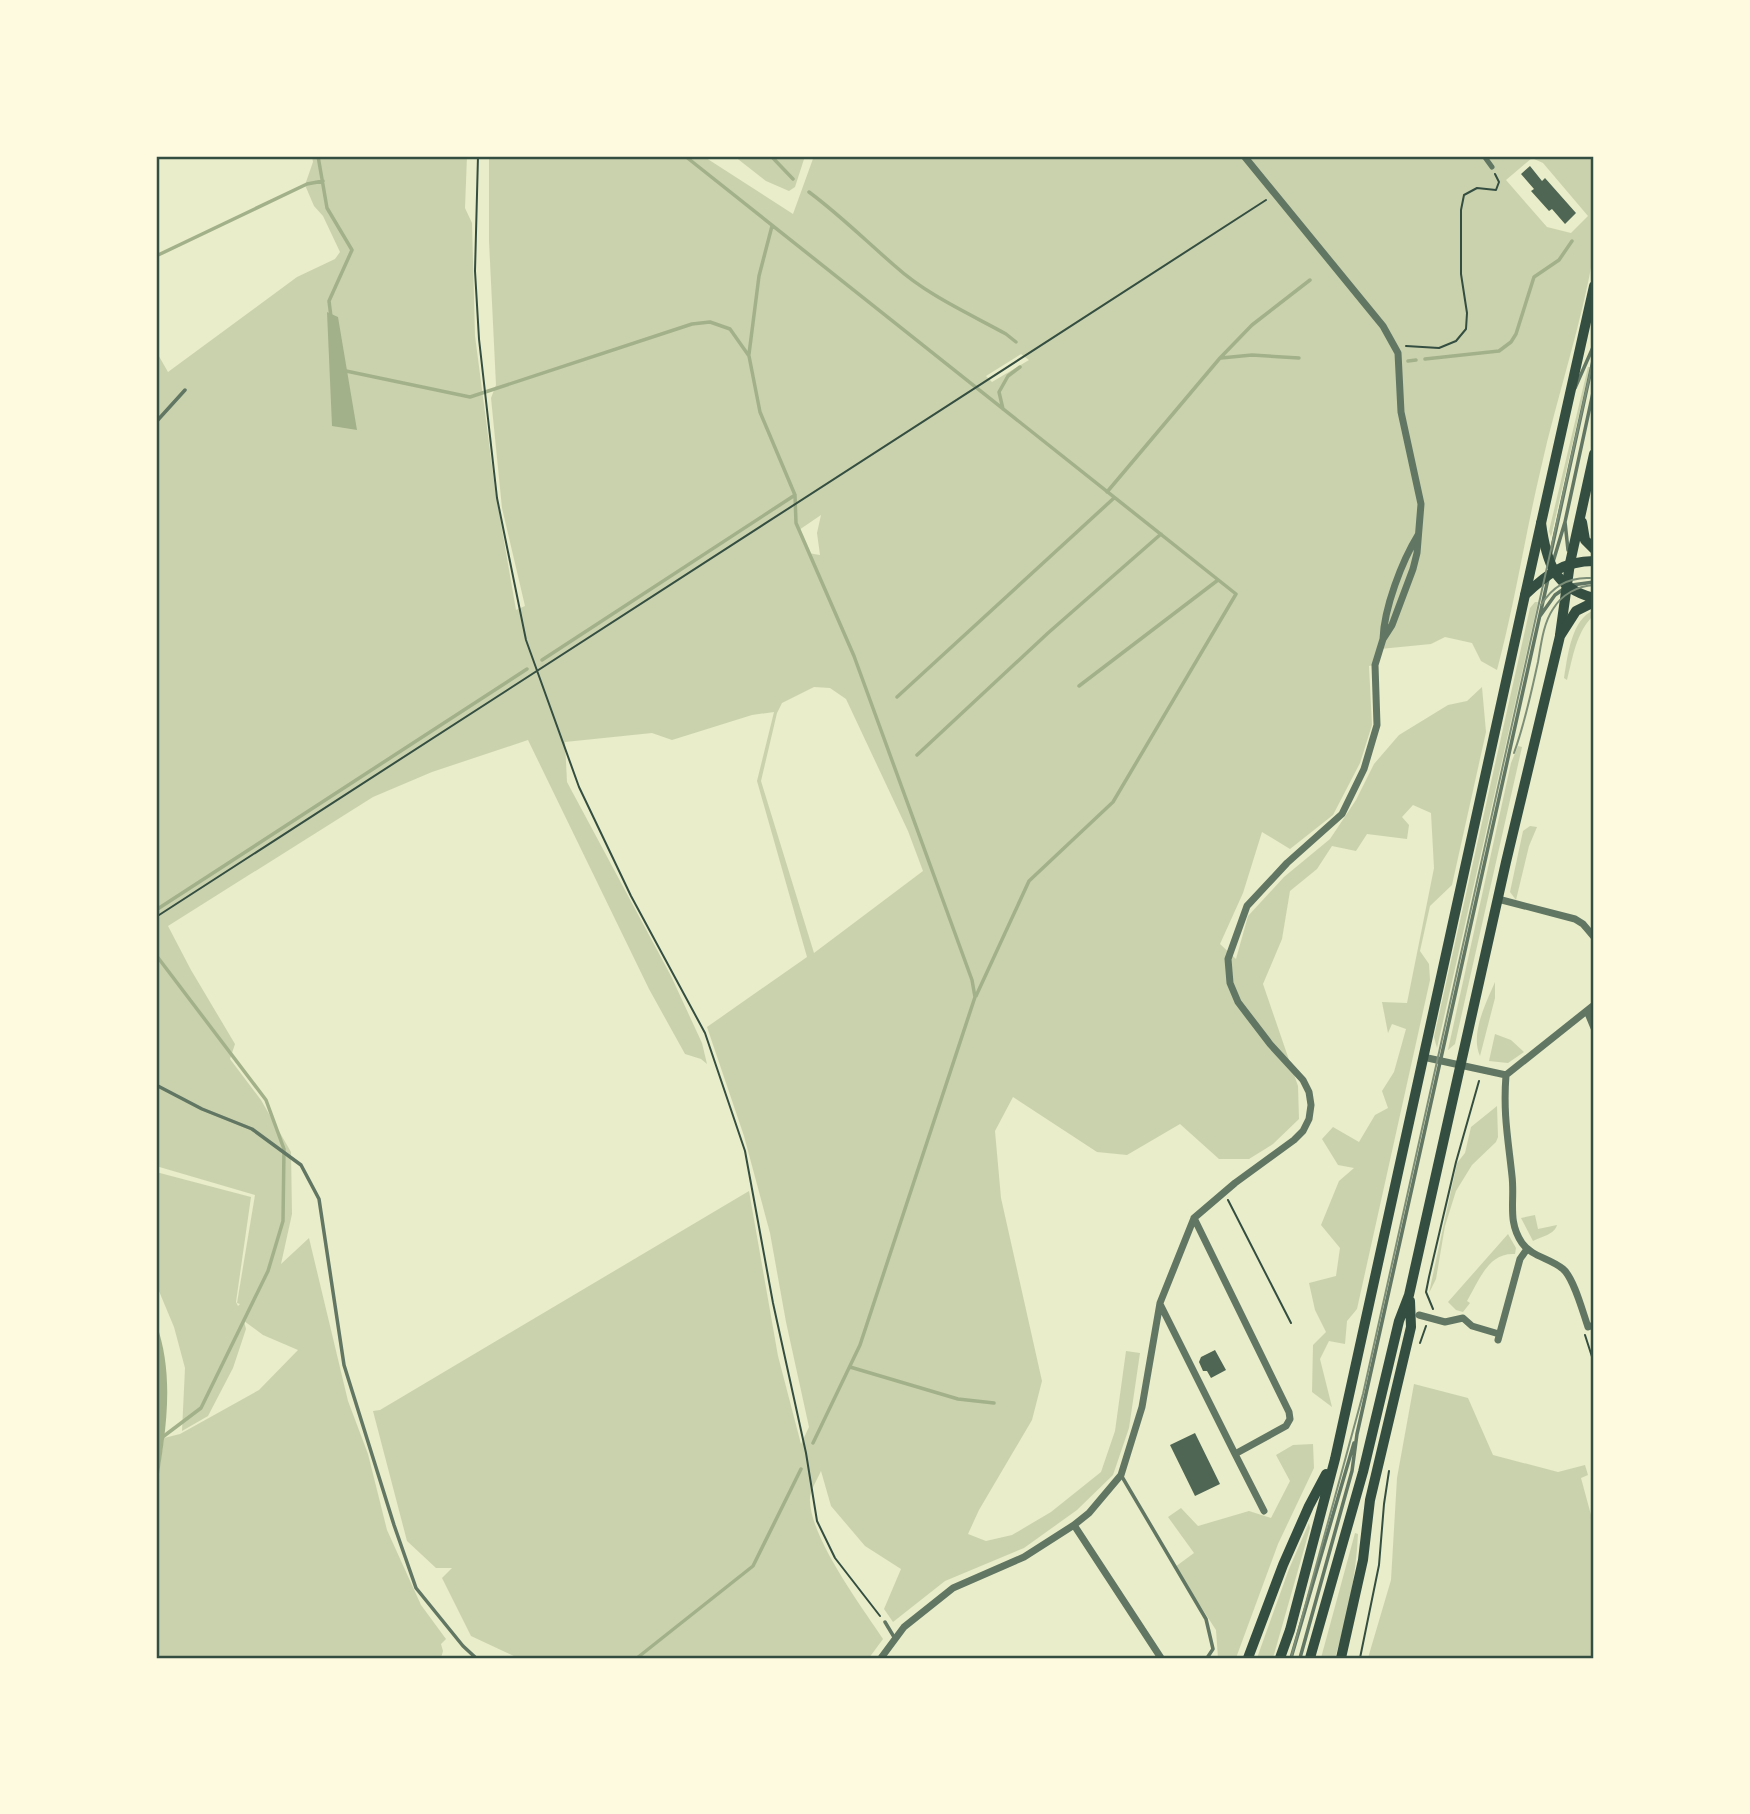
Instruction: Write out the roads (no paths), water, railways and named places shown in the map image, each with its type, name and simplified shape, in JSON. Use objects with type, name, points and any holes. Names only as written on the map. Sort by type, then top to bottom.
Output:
[{"type":"main road","points":[[1280,1658],[1290,1630],[1335,1459],[1594,286]]},
{"type":"main road","points":[[1310,1658],[1363,1472],[1399,1321],[1409,1295],[1560,636],[1570,563],[1594,454]]},
{"type":"main road","points":[[1582,509],[1583,532],[1594,549]]},
{"type":"main road","points":[[1541,523],[1551,568],[1567,587],[1594,600]]},
{"type":"main road","points":[[1525,596],[1551,568],[1594,561]]},
{"type":"main road","points":[[1560,636],[1576,611],[1594,600]]},
{"type":"main road","points":[[1341,1658],[1363,1560],[1370,1500],[1411,1327],[1409,1295]]},
{"type":"main road","points":[[1248,1658],[1296,1535],[1335,1459]]},
{"type":"street","points":[[880,1658],[904,1627],[953,1588],[1024,1557],[1074,1525],[1089,1513],[1121,1475],[1142,1407],[1160,1303],[1194,1218],[1294,1140],[1310,1118],[1309,1092],[1303,1080],[1237,1002],[1230,983],[1228,959],[1247,906],[1286,863],[1342,814],[1364,769],[1377,725],[1375,665],[1383,639],[1392,625],[1413,569],[1421,504],[1401,412],[1398,353],[1384,326],[1244,156]]},
{"type":"street","points":[[1484,156],[1492,167]]},
{"type":"street","points":[[1498,899],[1575,919],[1594,937]]},
{"type":"street","points":[[1594,1005],[1506,1075],[1504,1121],[1513,1180],[1511,1218],[1516,1233],[1527,1248],[1566,1272],[1588,1327],[1594,1325]]},
{"type":"street","points":[[1587,1011],[1594,1028]]},
{"type":"street","points":[[1423,1057],[1506,1075]]},
{"type":"street","points":[[1194,1218],[1289,1412],[1290,1419],[1286,1426],[1235,1454]]},
{"type":"street","points":[[1419,1315],[1445,1322],[1463,1318],[1472,1326],[1499,1337],[1520,1258],[1527,1248]]},
{"type":"street","points":[[1160,1303],[1264,1511]]},
{"type":"street","points":[[1074,1525],[1161,1658]]},
{"type":"lane","points":[[1568,405],[1594,345]]},
{"type":"lane","points":[[1300,1658],[1352,1471],[1357,1434],[1551,568],[1594,356]]},
{"type":"lane","points":[[1551,568],[1565,522],[1594,388]]},
{"type":"lane","points":[[156,422],[186,390]]},
{"type":"lane","points":[[1565,522],[1570,563]]},
{"type":"lane","points":[[1539,618],[1555,596],[1567,587],[1594,582]]},
{"type":"lane","points":[[156,1085],[202,1109],[252,1129],[301,1165],[319,1199],[344,1365],[416,1588],[476,1658]]},
{"type":"lane","points":[[1291,1658],[1344,1470],[1357,1434]]},
{"type":"lane","points":[[1121,1475],[1206,1619],[1213,1648],[1208,1658]]},
{"type":"lane","points":[[885,1622],[895,1639]]},
{"type":"waterway","points":[[318,156],[327,208],[352,250],[329,301],[331,317]]},
{"type":"waterway","points":[[685,156],[1236,594],[1113,802],[1029,881],[976,996]]},
{"type":"waterway","points":[[771,156],[793,179]]},
{"type":"waterway","points":[[156,256],[307,184],[323,181]]},
{"type":"waterway","points":[[809,192],[920,286],[1016,342]]},
{"type":"waterway","points":[[749,354],[759,276],[772,226]]},
{"type":"waterway","points":[[1425,359],[1499,351],[1511,342],[1534,277],[1559,260],[1572,241]]},
{"type":"waterway","points":[[1107,492],[1220,358],[1252,325],[1310,280]]},
{"type":"waterway","points":[[346,371],[470,397],[692,324],[710,322],[730,329],[749,356],[760,412],[795,495],[796,523],[854,656],[972,980],[975,997],[860,1345],[813,1443]]},
{"type":"waterway","points":[[1221,358],[1252,355],[1299,358]]},
{"type":"waterway","points":[[1408,361],[1416,360]]},
{"type":"waterway","points":[[1003,409],[999,392],[1008,376],[1020,367]]},
{"type":"waterway","points":[[542,660],[795,495]]},
{"type":"waterway","points":[[897,697],[1114,498]]},
{"type":"waterway","points":[[917,755],[1048,633],[1161,534]]},
{"type":"waterway","points":[[1079,686],[1218,580]]},
{"type":"waterway","points":[[156,910],[527,669]]},
{"type":"waterway","points":[[156,955],[266,1100],[284,1149],[283,1221],[268,1271],[201,1408],[156,1442]]},
{"type":"waterway","points":[[850,1367],[958,1399],[994,1403]]},
{"type":"waterway","points":[[637,1658],[753,1566],[801,1469]]},
{"type":"tram line","points":[[1291,1658],[1363,1394],[1594,356]]},
{"type":"tram line","points":[[1541,605],[1550,593],[1562,584],[1575,579],[1590,578]]},
{"type":"tram line","points":[[1514,753],[1525,719],[1547,621],[1566,595],[1576,589],[1594,585]]}]
